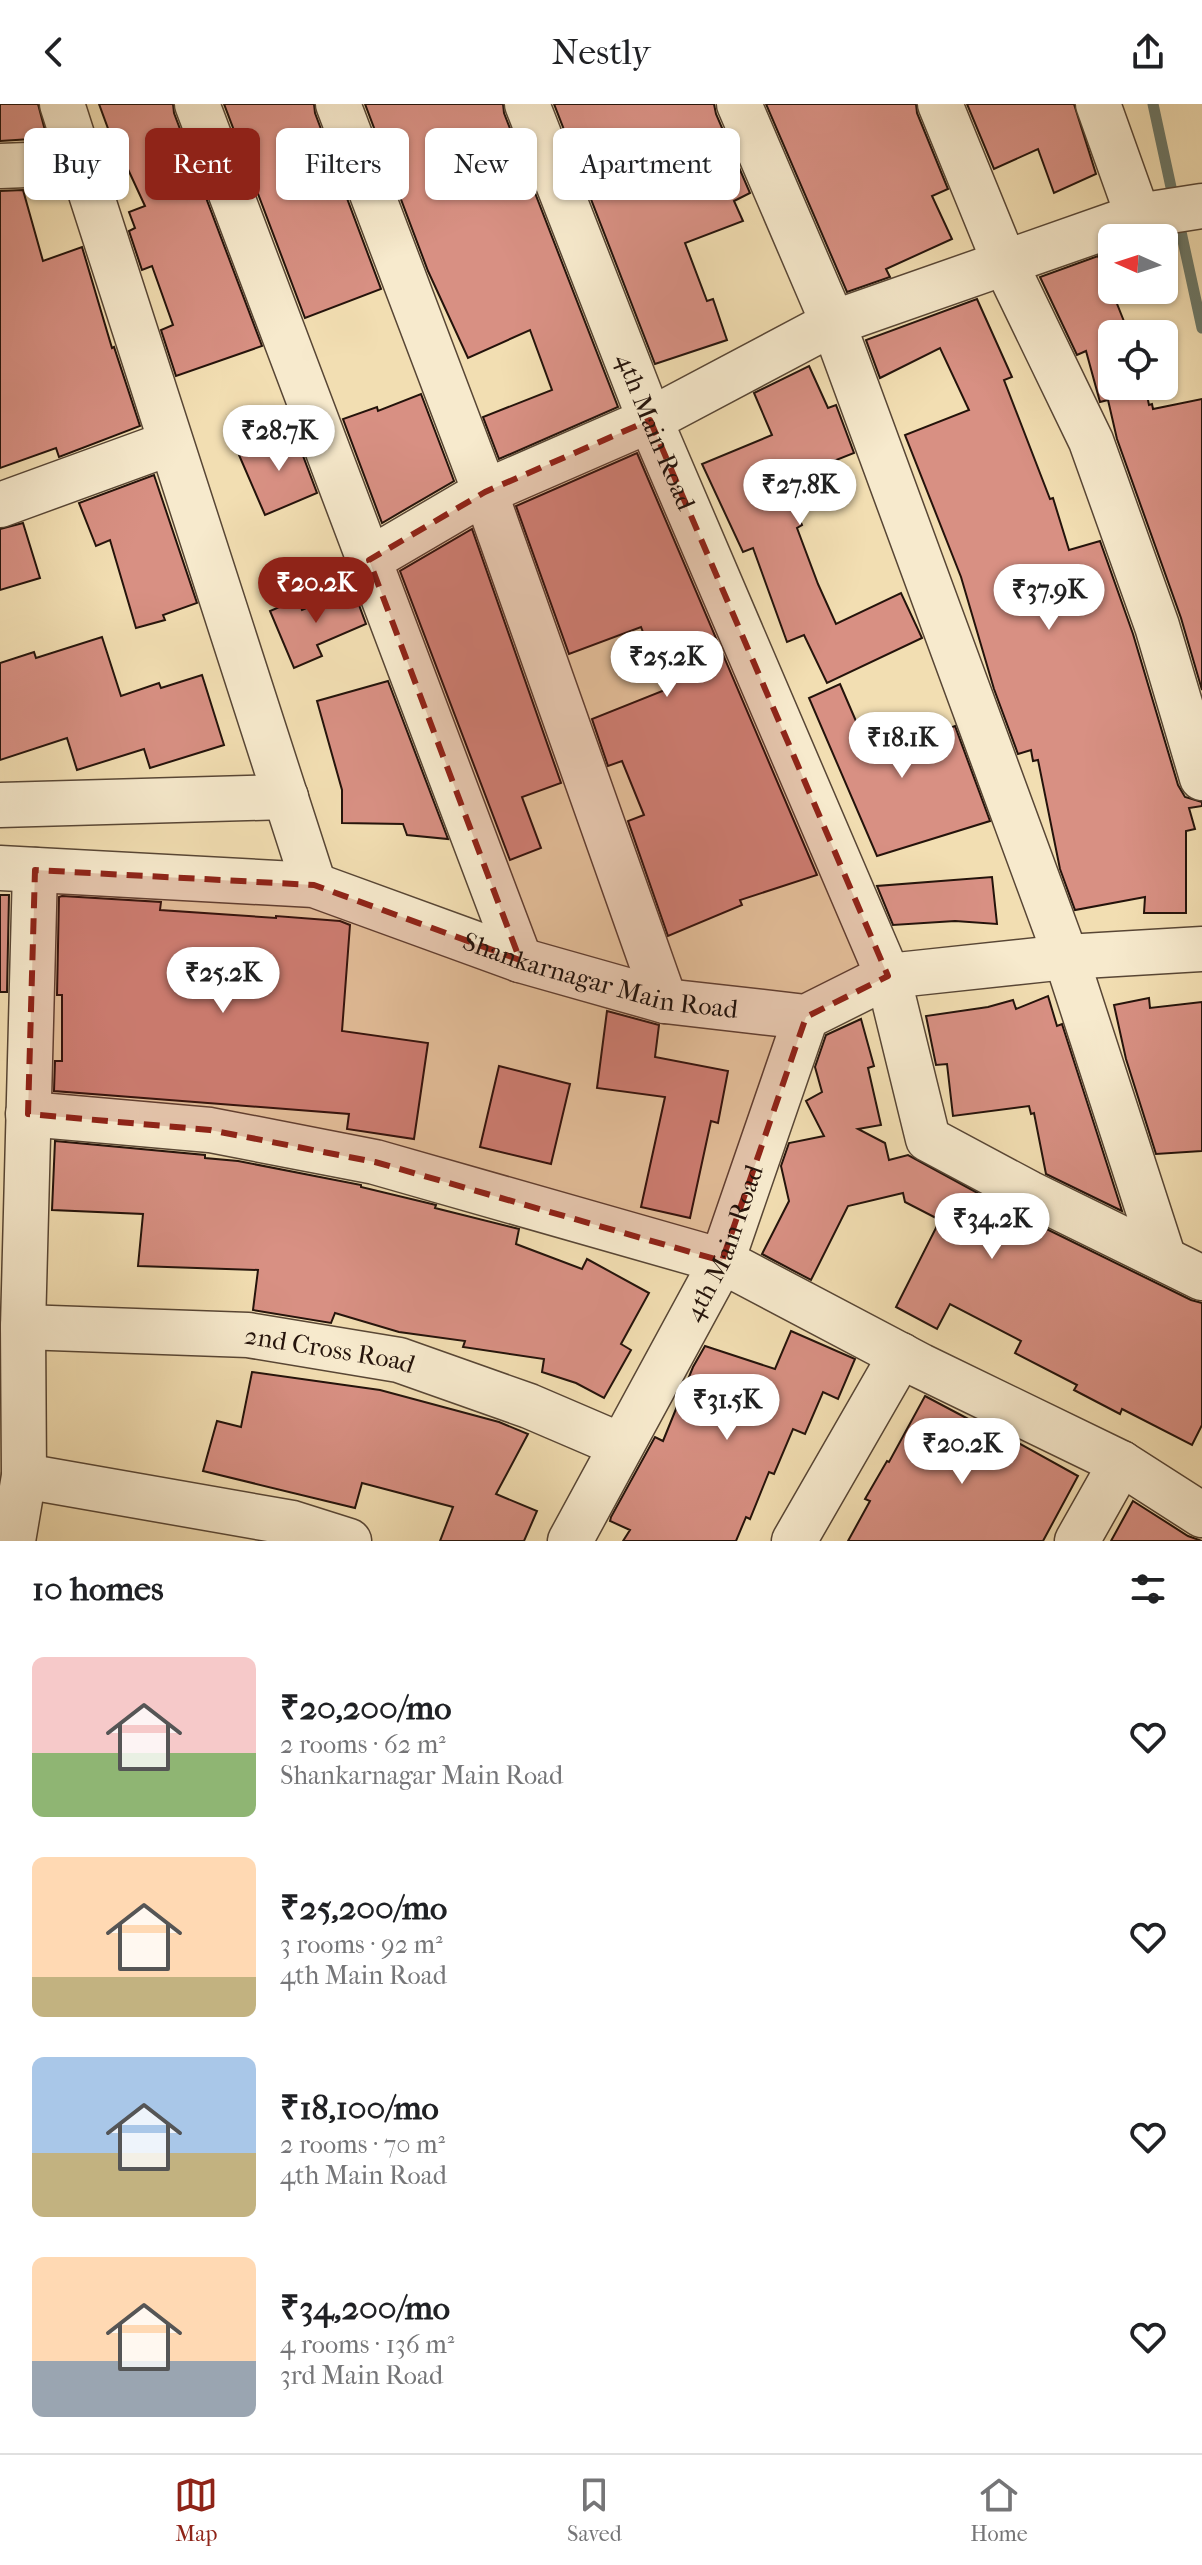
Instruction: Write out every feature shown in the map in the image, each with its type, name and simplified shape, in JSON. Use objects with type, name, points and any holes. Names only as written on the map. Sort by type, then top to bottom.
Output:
[{"type":"street","points":[[62,104],[69,128]]},
{"type":"street","points":[[197,104],[520,960]]},
{"type":"street","points":[[338,104],[485,492],[665,1001]]},
{"type":"street","name":"4th Main Road","points":[[527,104],[650,420],[888,976],[928,1139],[1029,1193],[1183,1268]]},
{"type":"street","points":[[739,104],[833,323],[1183,1268]]},
{"type":"street","points":[[940,104],[1004,261],[1091,441],[1157,626],[1202,778]]},
{"type":"street","points":[[1098,104],[1138,216]]},
{"type":"street","points":[[0,166],[24,165]]},
{"type":"street","points":[[92,200],[314,885]]},
{"type":"street","points":[[369,560],[485,492],[650,420],[833,323],[1138,216],[1202,206]]},
{"type":"street","points":[[0,505],[170,443]]},
{"type":"street","points":[[0,805],[286,797]]},
{"type":"street","points":[[13,1541],[24,1476],[23,1327],[28,1114],[17,869]]},
{"type":"street","name":"Shankarnagar Main Road","points":[[17,869],[314,885],[520,960],[665,1001],[806,1017]]},
{"type":"street","points":[[806,1017],[888,976],[1066,957],[1202,949]]},
{"type":"street","name":"4th Main Road","points":[[570,1541],[722,1261],[806,1017]]},
{"type":"street","points":[[28,1114],[210,1130],[375,1162],[722,1261],[901,1355],[1121,1463],[1202,1515]]},
{"type":"street","name":"2nd Cross Road","points":[[23,1327],[248,1335],[399,1360],[529,1406],[620,1445]]},
{"type":"street","points":[[794,1541],[901,1355]]},
{"type":"street","points":[[1077,1541],[1121,1463]]},
{"type":"street","points":[[24,1476],[292,1523],[349,1541]]},
{"type":"highlighted area","points":[[650,420],[888,976],[806,1017],[722,1261],[375,1162],[210,1130],[28,1114],[35,870],[314,885],[520,960],[369,560],[485,492]]},
{"type":"building","points":[[0,104],[38,104],[44,128],[24,128],[24,139],[0,141]]},
{"type":"building","points":[[99,104],[173,104],[180,128],[145,128],[145,200],[207,200],[262,346],[176,376],[161,330],[173,325],[152,266],[142,270],[129,231],[135,228],[129,212],[145,206],[129,171],[129,128],[108,128]]},
{"type":"building","points":[[224,104],[314,104],[321,128],[276,128],[276,200],[348,200],[381,289],[305,318],[260,199],[260,128],[233,128]]},
{"type":"building","points":[[365,104],[503,104],[510,128],[425,128],[425,200],[537,198],[618,407],[499,459],[483,417],[552,390],[530,330],[468,358],[428,271],[401,200],[409,200],[409,128],[374,128]]},
{"type":"building","points":[[554,104],[714,104],[722,128],[563,128]]},
{"type":"building","points":[[766,104],[916,104],[948,189],[932,196],[952,239],[886,269],[890,277],[847,292]]},
{"type":"building","points":[[967,104],[1074,104],[1096,174],[1054,193],[1038,149],[994,169]]},
{"type":"building","points":[[740,170],[750,193],[740,198]]},
{"type":"building","points":[[23,190],[43,261],[82,247],[112,348],[140,426],[59,457],[56,448],[0,468],[0,191]]},
{"type":"building","points":[[591,200],[736,200],[743,221],[685,243],[707,301],[713,299],[727,340],[655,364]]},
{"type":"building","points":[[1098,256],[1098,304],[1117,304],[1123,320],[1098,320],[1098,395],[1086,351],[1077,355],[1040,277]]},
{"type":"building","points":[[977,299],[1012,377],[1004,380],[1050,499],[1053,498],[1069,550],[1100,541],[1133,634],[1178,785],[1185,797],[1202,802],[1202,806],[1189,808],[1195,829],[1186,831],[1186,913],[1144,913],[1145,897],[1075,910],[1060,869],[1038,760],[1033,761],[1031,750],[1018,754],[994,689],[961,577],[905,435],[969,410],[940,348],[880,378],[866,340]]},
{"type":"building","points":[[809,366],[828,408],[836,405],[854,453],[783,481],[802,525],[797,528],[818,584],[836,624],[901,593],[922,638],[827,683],[804,635],[787,642],[753,548],[743,552],[702,464],[772,435],[754,393]]},
{"type":"building","points":[[421,394],[454,481],[382,523],[343,419],[377,407],[378,411]]},
{"type":"building","points":[[1202,399],[1202,690],[1181,618],[1117,439],[1108,400],[1148,400],[1153,409]]},
{"type":"building","points":[[294,432],[317,493],[265,515],[239,455]]},
{"type":"building","points":[[637,453],[817,875],[740,900],[742,905],[668,936],[628,821],[644,815],[622,761],[608,766],[592,719],[665,690],[641,627],[569,654],[516,506]]},
{"type":"building","points":[[154,475],[197,603],[163,615],[165,620],[136,628],[110,540],[96,546],[79,503]]},
{"type":"building","points":[[23,523],[40,578],[0,590],[0,529]]},
{"type":"building","points":[[472,529],[561,783],[522,797],[541,848],[510,860],[400,571]]},
{"type":"building","points":[[353,589],[366,624],[317,645],[322,656],[294,668],[270,611],[298,599],[302,610]]},
{"type":"building","points":[[102,637],[121,696],[159,683],[161,688],[202,675],[224,745],[150,768],[144,749],[77,770],[67,738],[0,760],[0,663],[34,652],[36,658]]},
{"type":"building","points":[[388,681],[448,839],[407,835],[403,824],[342,823],[342,790],[317,701]]},
{"type":"building","points":[[840,684],[871,756],[955,726],[990,821],[877,856],[809,698]]},
{"type":"building","points":[[992,877],[997,924],[955,921],[893,925],[877,886]]},
{"type":"building","points":[[0,895],[9,895],[7,992],[0,992]]},
{"type":"building","points":[[59,897],[161,902],[160,910],[340,921],[350,925],[342,1031],[428,1043],[414,1139],[347,1129],[349,1114],[54,1091],[55,1061],[62,1061],[62,995],[57,995]]},
{"type":"building","points":[[1048,996],[1057,1026],[1062,1024],[1122,1211],[1046,1174],[1034,1113],[1031,1114],[1029,1106],[953,1116],[947,1064],[936,1065],[926,1016],[1013,1000],[1016,1009]]},
{"type":"building","points":[[1149,998],[1150,1008],[1202,1002],[1202,1151],[1156,1154],[1126,1059],[1114,1005]]},
{"type":"building","points":[[607,1011],[659,1025],[655,1057],[728,1071],[718,1123],[711,1121],[690,1218],[641,1207],[665,1097],[597,1088]]},
{"type":"building","points":[[861,1019],[874,1066],[868,1068],[881,1125],[858,1129],[885,1143],[889,1160],[908,1155],[1018,1215],[1202,1303],[1202,1425],[1192,1445],[1122,1409],[1120,1414],[1074,1390],[1077,1385],[1015,1353],[1021,1341],[950,1304],[937,1329],[896,1307],[940,1220],[905,1202],[903,1193],[848,1206],[811,1280],[762,1254],[789,1201],[781,1166],[789,1143],[824,1136],[806,1101],[822,1092],[815,1067],[826,1035]]},
{"type":"building","points":[[499,1066],[570,1084],[551,1164],[480,1147]]},
{"type":"building","points":[[55,1141],[205,1155],[205,1158],[238,1161],[361,1185],[519,1229],[516,1244],[582,1269],[587,1259],[649,1293],[621,1344],[631,1350],[604,1398],[576,1383],[542,1372],[544,1359],[463,1347],[465,1341],[399,1332],[335,1313],[331,1323],[253,1310],[258,1270],[138,1266],[143,1214],[52,1210]]},
{"type":"building","points":[[791,1331],[855,1359],[838,1399],[823,1392],[805,1434],[793,1429],[774,1474],[769,1472],[750,1519],[746,1517],[736,1541],[623,1541],[630,1530],[610,1521],[611,1517],[655,1437],[663,1441],[693,1367],[705,1346],[775,1369]]},
{"type":"building","points":[[252,1372],[380,1390],[499,1422],[528,1434],[496,1494],[537,1511],[524,1541],[440,1541],[453,1507],[362,1483],[355,1508],[203,1471],[217,1421],[241,1427]]},
{"type":"building","points":[[925,1396],[989,1430],[990,1427],[1078,1476],[1043,1541],[848,1541],[870,1501],[865,1499]]},
{"type":"building","points":[[1133,1501],[1188,1536],[1202,1541],[1111,1541]]},
{"type":"waterway","points":[[1153,104],[1174,201]]},
{"type":"waterway","points":[[1178,218],[1202,328]]}]
